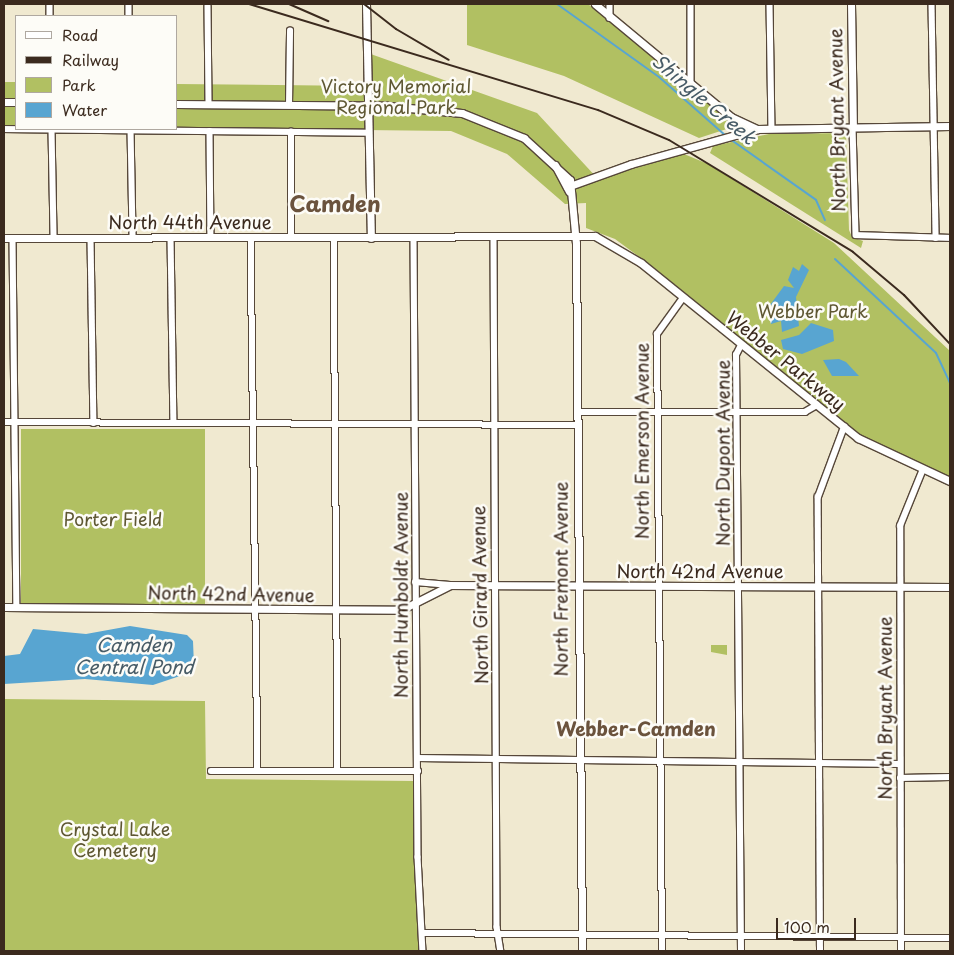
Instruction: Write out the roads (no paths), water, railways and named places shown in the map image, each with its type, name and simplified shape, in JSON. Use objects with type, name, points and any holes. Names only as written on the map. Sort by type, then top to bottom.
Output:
[{"type":"street","points":[[366,4],[371,238]]},
{"type":"street","points":[[595,4],[732,117],[757,129]]},
{"type":"street","points":[[610,4],[610,18]]},
{"type":"street","points":[[690,4],[692,85]]},
{"type":"street","points":[[770,4],[772,128]]},
{"type":"street","name":"North Bryant Avenue","points":[[851,4],[852,127],[856,235],[936,238]]},
{"type":"street","points":[[932,4],[936,238],[950,238]]},
{"type":"street","points":[[208,6],[209,104]]},
{"type":"street","points":[[289,104],[290,31]]},
{"type":"street","name":"North Fremont Avenue","points":[[178,104],[289,104],[444,110],[480,118],[524,138],[553,160],[569,186],[575,207],[576,235],[577,412],[574,425],[577,760],[580,934],[582,951]]},
{"type":"street","points":[[569,186],[757,129],[950,126]]},
{"type":"street","points":[[54,238],[52,130],[368,132]]},
{"type":"street","points":[[131,130],[133,238]]},
{"type":"street","points":[[210,132],[211,237]]},
{"type":"street","points":[[291,132],[291,237]]},
{"type":"street","name":"North 44th Avenue","points":[[4,238],[494,238],[576,235],[615,244]]},
{"type":"street","points":[[171,237],[174,423]]},
{"type":"street","points":[[251,237],[256,423],[258,771]]},
{"type":"street","points":[[13,238],[18,607]]},
{"type":"street","points":[[91,238],[94,422]]},
{"type":"street","points":[[334,238],[337,424],[338,771]]},
{"type":"street","name":"North Humboldt Avenue","points":[[414,238],[417,758],[423,951]]},
{"type":"street","name":"North Girard Avenue","points":[[494,238],[498,927],[501,934],[501,951]]},
{"type":"street","name":"Webber Parkway","points":[[615,244],[844,427],[950,482]]},
{"type":"street","name":"North Emerson Avenue","points":[[662,951],[660,935],[658,762],[656,334],[683,298]]},
{"type":"street","name":"North Dupont Avenue","points":[[741,345],[736,355],[741,951]]},
{"type":"street","points":[[577,412],[805,412],[816,405]]},
{"type":"street","points":[[4,422],[574,425]]},
{"type":"street","points":[[820,951],[818,497],[844,427]]},
{"type":"street","name":"North Bryant Avenue","points":[[901,951],[900,526],[923,469]]},
{"type":"street","name":"North 42nd Avenue","points":[[415,582],[495,585],[950,587]]},
{"type":"street","name":"North 42nd Avenue","points":[[4,607],[401,610],[416,606],[450,584]]},
{"type":"street","points":[[417,758],[900,764]]},
{"type":"street","points":[[211,771],[418,772]]},
{"type":"street","points":[[900,778],[950,777]]},
{"type":"street","points":[[422,933],[950,938]]},
{"type":"water","points":[[802,264],[809,270],[796,297],[799,326],[782,332],[781,321],[771,324],[769,311],[778,307],[770,305],[784,286],[794,288],[788,280],[793,267],[799,271]]},
{"type":"water","points":[[811,323],[833,330],[834,341],[802,354],[783,349],[781,340],[799,335]]},
{"type":"water","points":[[839,359],[846,362],[859,376],[832,376],[823,360]]},
{"type":"water","name":"Camden Central Pond","points":[[130,626],[187,635],[193,641],[194,666],[189,673],[153,685],[85,679],[4,684],[4,656],[20,654],[33,629],[86,634]]},
{"type":"waterway","name":"Shingle Creek","points":[[557,4],[659,77],[726,136]]},
{"type":"waterway","name":"Shingle Creek","points":[[730,139],[816,200],[825,220]]},
{"type":"waterway","name":"Shingle Creek","points":[[835,259],[936,353],[950,383]]},
{"type":"railway","points":[[249,4],[598,110],[669,140],[853,252],[904,295],[950,344]]},
{"type":"railway","points":[[289,4],[328,21]]},
{"type":"railway","points":[[364,4],[396,29],[449,60]]},
{"type":"district","name":"Camden","points":[[335,203]]},
{"type":"district","name":"Webber-Camden","points":[[636,729]]},
{"type":"park label","name":"Victory Memorial Regional Park","points":[[396,97]]},
{"type":"park label","name":"Webber Park","points":[[813,311]]},
{"type":"park label","name":"Porter Field","points":[[113,519]]},
{"type":"park label","name":"Crystal Lake Cemetery","points":[[115,840]]}]
